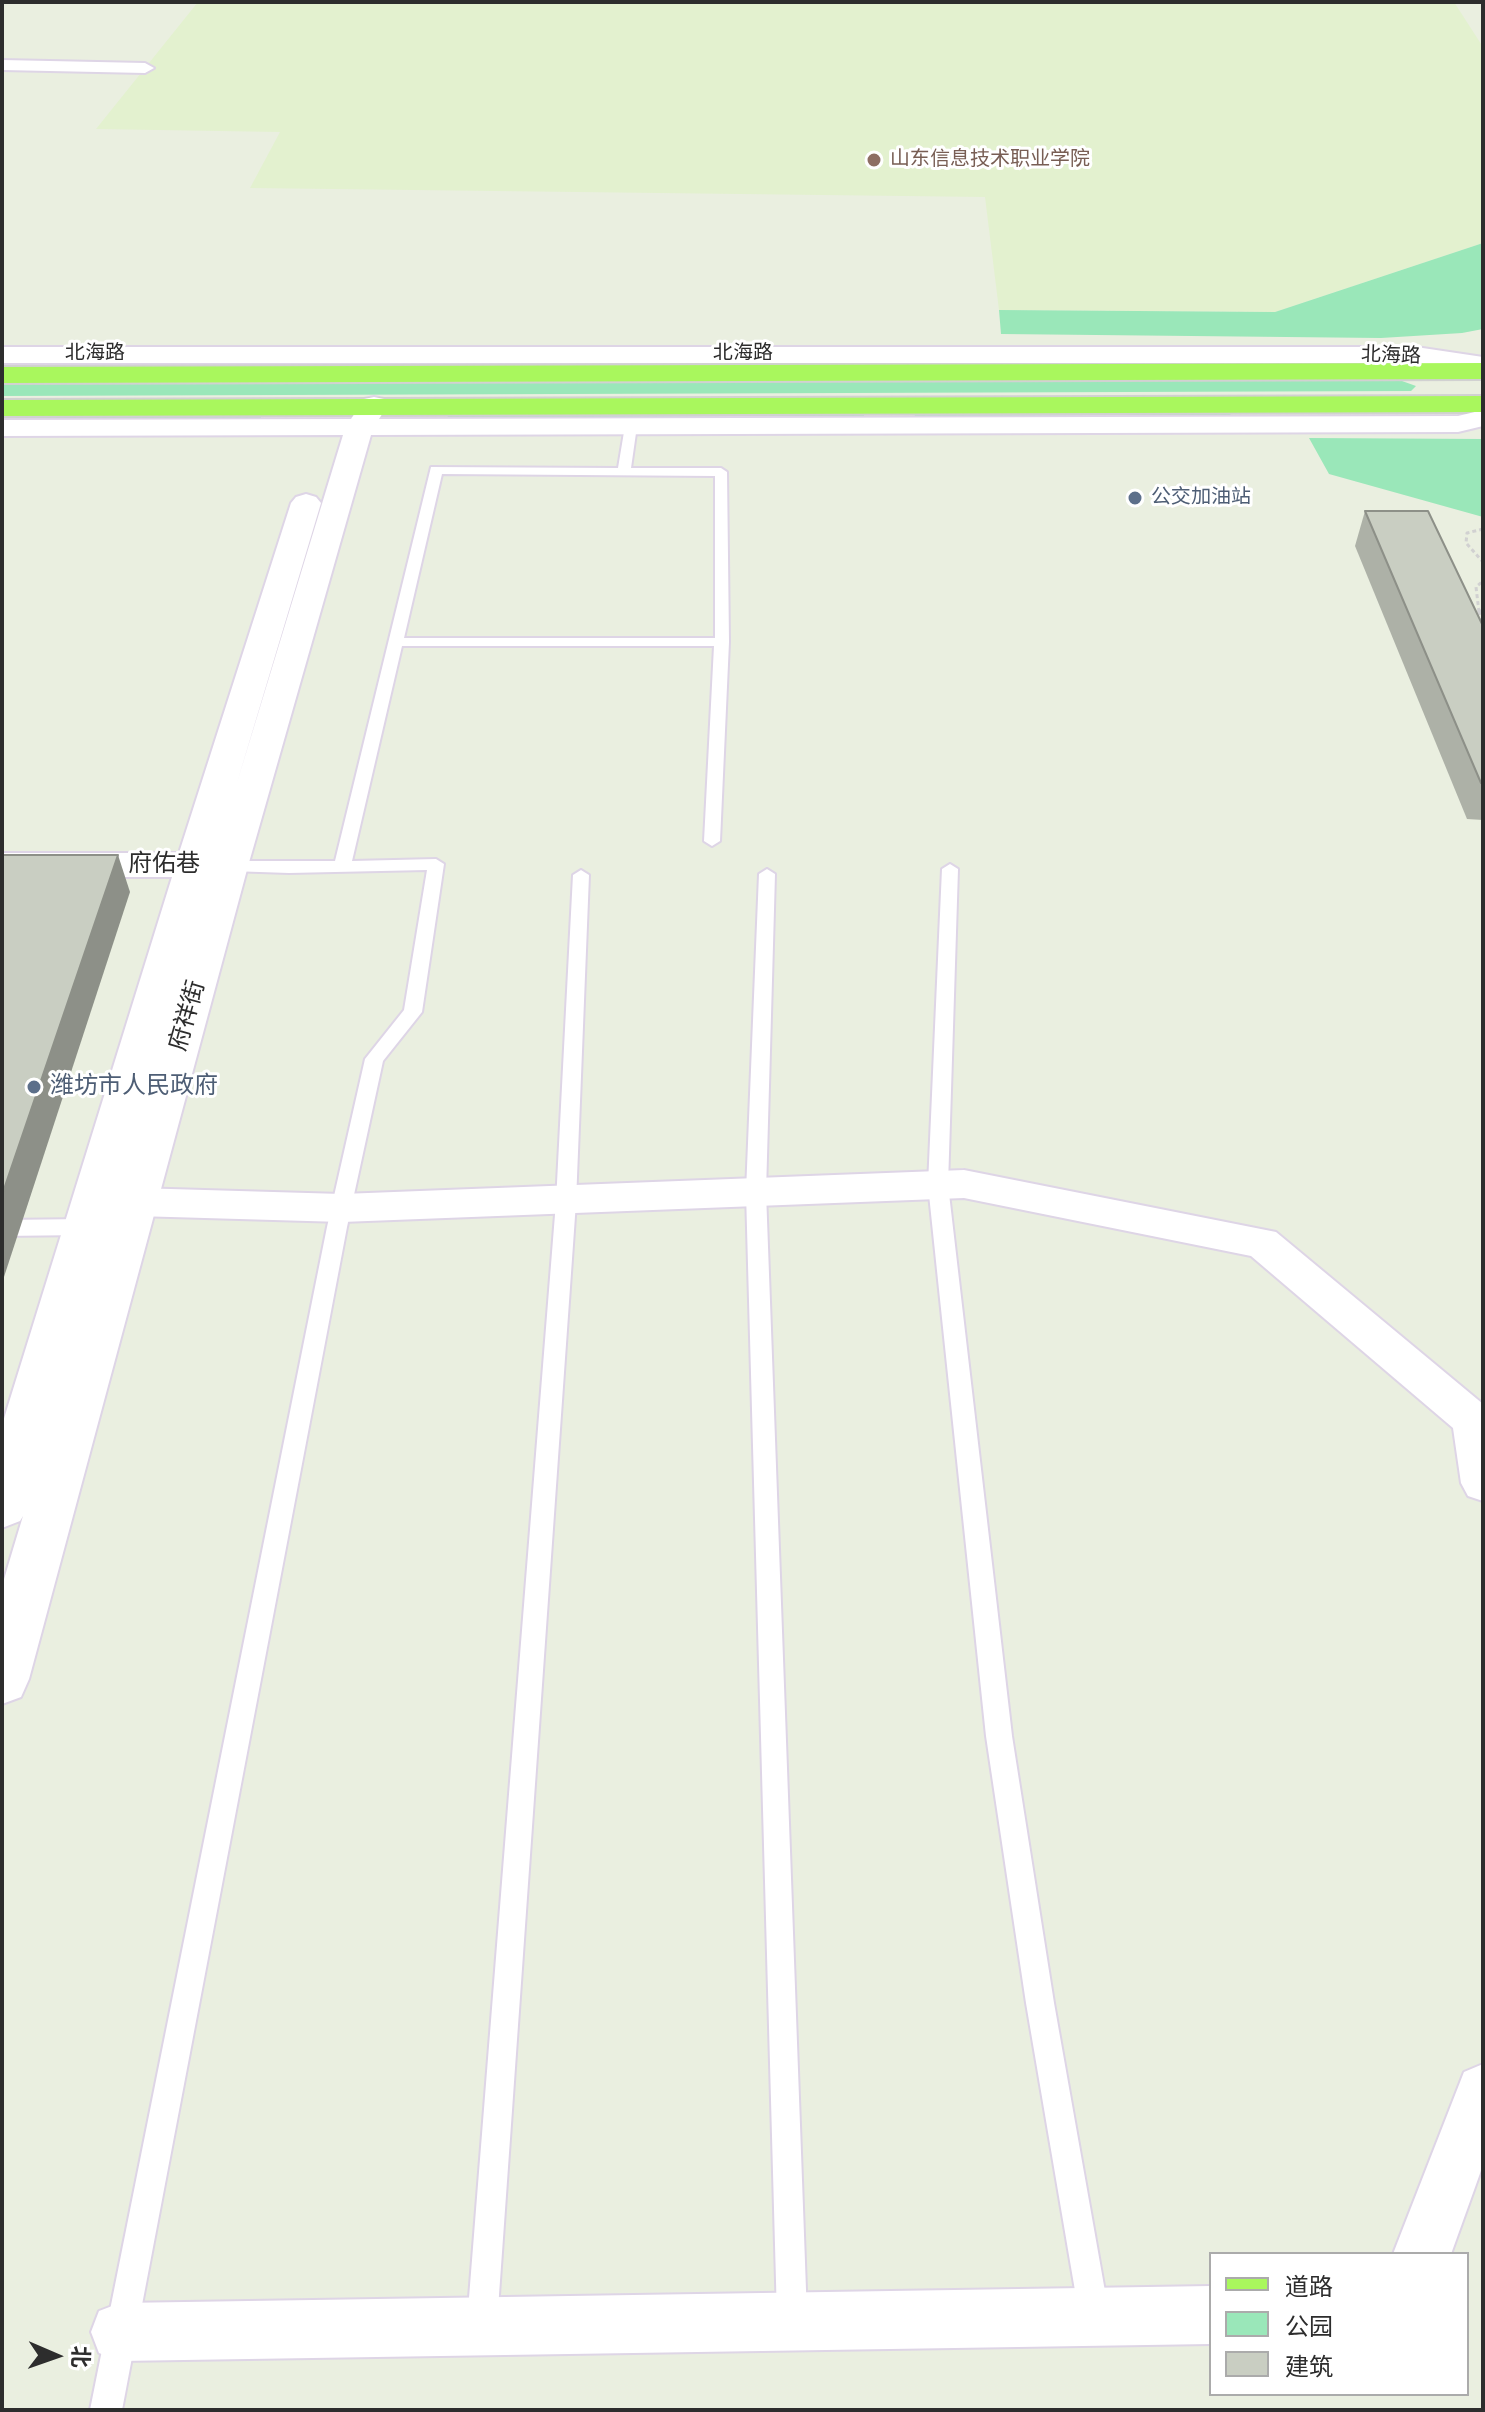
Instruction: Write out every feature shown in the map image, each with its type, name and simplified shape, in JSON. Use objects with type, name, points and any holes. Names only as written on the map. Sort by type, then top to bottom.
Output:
[{"type":"main road","name":"北海路","points":[[2,375],[1245,363],[1483,368]]},
{"type":"main road","name":"北海路","points":[[1256,414],[1483,404]]},
{"type":"main road","name":"北海路","points":[[2,408],[343,417],[887,414]]},
{"type":"street","points":[[2,65],[145,68]]},
{"type":"street","name":"北海路","points":[[2,355],[1245,363]]},
{"type":"street","name":"北海路","points":[[2,428],[343,417],[631,426],[887,414],[1256,414],[1458,424],[1483,418]]},
{"type":"street","name":"府祥街","points":[[2,1506],[86,1227],[212,865],[343,417]]},
{"type":"street","name":"府佑巷","points":[[2,865],[212,865]]},
{"type":"street","name":"府祥街","points":[[2,1679],[136,1202],[212,865]]},
{"type":"street","points":[[136,1202],[342,1208],[566,1202],[964,1184],[1262,1243],[1478,1420],[1483,1483]]},
{"type":"street","points":[[1423,2252],[1483,2091]]},
{"type":"street","points":[[120,2332],[1209,2315]]},
{"type":"lane","points":[[624,472],[631,426]]},
{"type":"lane","points":[[343,865],[436,470],[721,472],[722,642],[712,841]]},
{"type":"lane","points":[[395,642],[722,642]]},
{"type":"lane","points":[[106,2410],[342,1208],[374,1059],[413,1012],[436,864],[289,868],[212,865]]},
{"type":"lane","points":[[950,869],[938,1185],[999,1736],[1040,2003],[1095,2317]]},
{"type":"lane","points":[[767,874],[756,1192],[792,2322]]},
{"type":"lane","points":[[481,2326],[531,1628],[566,1202],[581,875]]},
{"type":"lane","points":[[2,1228],[86,1227]]},
{"type":"path","points":[[1483,529],[1467,533],[1466,543],[1483,562]]},
{"type":"path","points":[[1483,581],[1476,587],[1476,603],[1483,622]]},
{"type":"shaded area","name":"山东信息技术职业学院","points":[[198,2],[1454,2],[1483,47],[1483,243],[1275,312],[999,310],[985,197],[250,188],[280,132],[96,129]]},
{"type":"green space","points":[[1483,243],[1483,329],[1462,333],[1381,338],[1001,334],[999,310],[1275,312]]},
{"type":"green space","points":[[1402,381],[1416,386],[1411,391],[2,396],[2,383]]},
{"type":"green space","points":[[864,412],[864,416],[447,420],[448,415]]},
{"type":"green space","points":[[913,412],[1230,413],[1231,416],[915,416]]},
{"type":"green space","points":[[261,414],[261,420],[2,420],[2,415]]},
{"type":"green space","points":[[1309,438],[1483,439],[1483,517],[1329,474]]},
{"type":"building","points":[[1365,511],[1428,511],[1483,626],[1483,783],[1481,783]]},
{"type":"building","name":"潍坊市人民政府","points":[[2,855],[118,855],[2,1195]]},
{"type":"place","name":"山东信息技术职业学院","points":[[874,160]]},
{"type":"place","name":"公交加油站","points":[[1135,498]]},
{"type":"place","name":"潍坊市人民政府","points":[[34,1087]]}]
